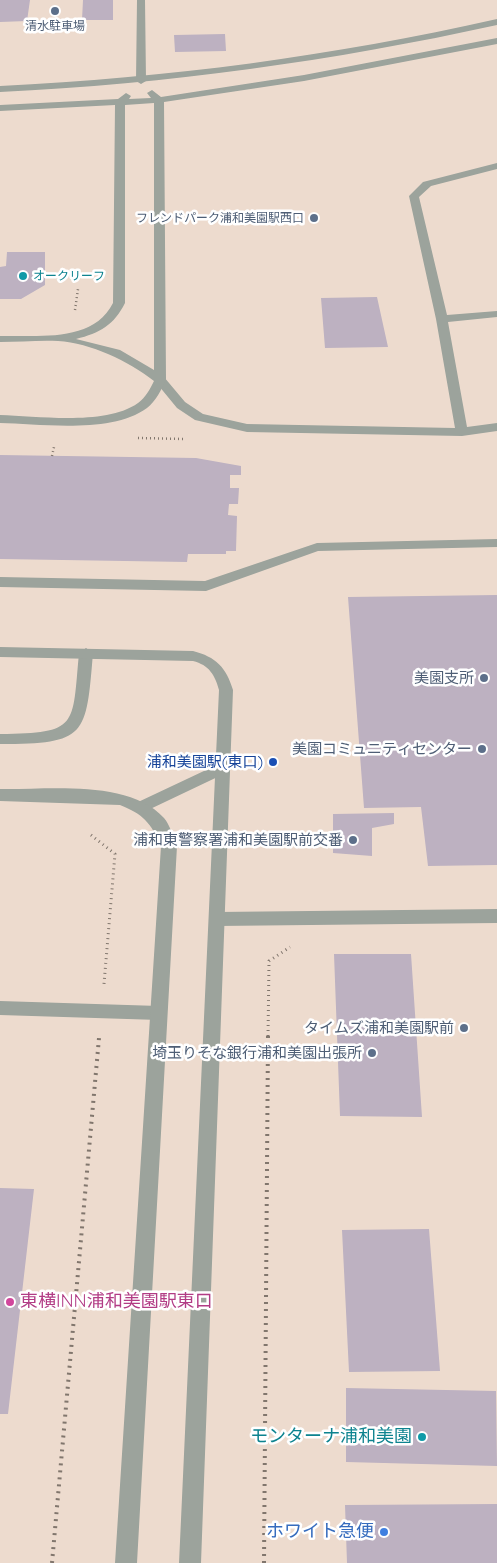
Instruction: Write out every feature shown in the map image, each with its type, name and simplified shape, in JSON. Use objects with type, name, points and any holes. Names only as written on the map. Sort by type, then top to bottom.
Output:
[{"type":"street","points":[[0,419],[93,420],[118,416],[138,409],[153,396],[160,380],[159,100],[141,81],[141,0]]},
{"type":"street","points":[[0,89],[141,81],[266,65],[497,22]]},
{"type":"street","points":[[0,108],[159,100],[304,78],[497,41]]},
{"type":"street","points":[[0,338],[52,337],[94,331],[108,323],[116,313],[119,303],[120,103],[141,81]]},
{"type":"street","points":[[462,432],[442,319],[414,196],[427,184],[497,166]]},
{"type":"street","points":[[442,319],[497,314]]},
{"type":"street","points":[[52,337],[122,353],[140,363],[160,380],[181,405],[199,417],[247,428],[462,432],[497,427]]},
{"type":"street","points":[[0,582],[206,586],[317,547],[497,542]]},
{"type":"street","points":[[0,652],[184,654],[199,657],[212,663],[222,674],[226,690],[190,1563]]},
{"type":"street","points":[[0,738],[45,739],[61,735],[74,728],[80,717],[86,653]]},
{"type":"street","points":[[141,807],[223,768]]},
{"type":"street","points":[[0,794],[122,799],[141,807],[159,823],[169,846],[126,1563]]},
{"type":"street","points":[[217,919],[497,916]]},
{"type":"street","points":[[0,1008],[159,1013]]},
{"type":"path","points":[[75,312],[78,289]]},
{"type":"path","points":[[52,1563],[115,854],[91,835]]},
{"type":"path","points":[[264,1563],[269,961],[298,942]]},
{"type":"building","points":[[0,0],[30,0],[27,21],[0,22]]},
{"type":"building","points":[[83,0],[113,0],[113,20],[82,20]]},
{"type":"building","points":[[225,34],[226,51],[175,52],[174,35]]},
{"type":"building","name":"オークリーフ","points":[[7,252],[45,252],[45,285],[21,299],[0,299],[0,267],[6,266]]},
{"type":"building","points":[[377,297],[388,347],[325,348],[321,298]]},
{"type":"building","points":[[0,455],[196,458],[241,466],[241,475],[230,475],[230,488],[239,488],[238,504],[229,504],[228,515],[237,516],[236,551],[226,551],[226,554],[188,554],[187,562],[0,559]]},
{"type":"building","points":[[497,595],[497,865],[428,866],[421,807],[364,808],[348,597]]},
{"type":"building","name":"浦和東警察署浦和美園駅前交番","points":[[394,813],[394,824],[372,828],[372,856],[333,853],[333,814]]},
{"type":"building","points":[[334,954],[411,954],[422,1117],[340,1116]]},
{"type":"building","name":"東横INN浦和美園駅東口","points":[[0,1188],[34,1189],[8,1414],[0,1414]]},
{"type":"building","points":[[429,1229],[440,1371],[349,1372],[342,1230]]},
{"type":"building","name":"モンターナ浦和美園","points":[[346,1388],[496,1391],[497,1466],[346,1462]]},
{"type":"building","points":[[497,1504],[497,1563],[347,1563],[345,1505]]},
{"type":"place","name":"清水駐車場","points":[[55,11]]},
{"type":"place","name":"フレンドパーク浦和美園駅西口","points":[[314,218]]},
{"type":"place","name":"オークリーフ","points":[[23,276]]},
{"type":"place","name":"美園支所","points":[[484,678]]},
{"type":"place","name":"美園コミュニティセンター","points":[[482,749]]},
{"type":"place","name":"浦和美園駅(東口)","points":[[273,762]]},
{"type":"place","name":"浦和東警察署浦和美園駅前交番","points":[[353,840]]},
{"type":"place","name":"タイムズ浦和美園駅前","points":[[464,1028]]},
{"type":"place","name":"埼玉りそな銀行浦和美園出張所","points":[[372,1053]]},
{"type":"place","name":"東横INN浦和美園駅東口","points":[[10,1302]]},
{"type":"place","name":"モンターナ浦和美園","points":[[422,1437]]},
{"type":"place","name":"ホワイト急便","points":[[384,1532]]}]
